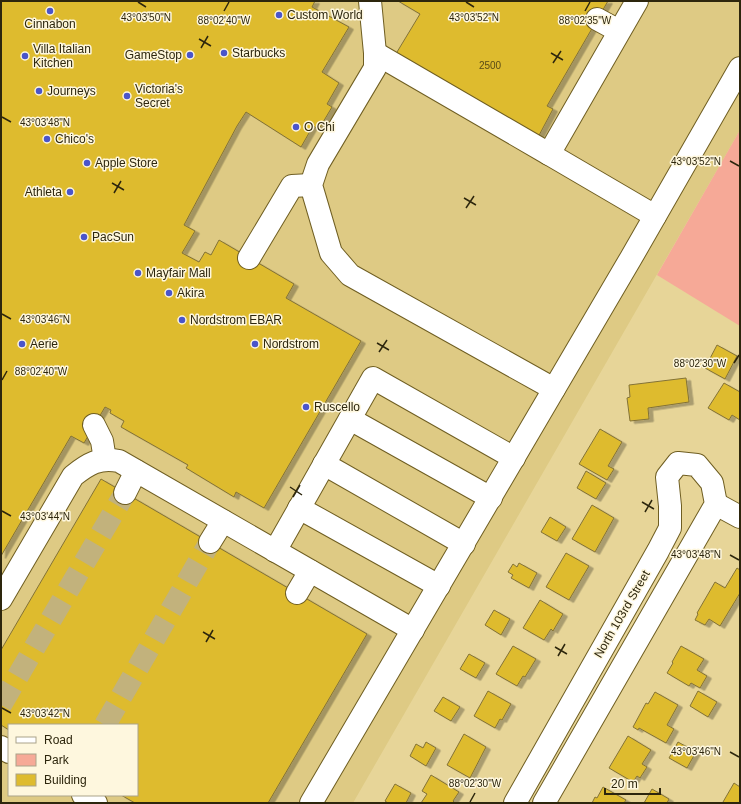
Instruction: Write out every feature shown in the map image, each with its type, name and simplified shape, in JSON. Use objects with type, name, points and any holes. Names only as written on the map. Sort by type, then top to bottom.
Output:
[{"type":"street","points":[[370,1],[375,68],[318,164],[310,185],[331,253],[350,275],[554,389]]},
{"type":"street","points":[[549,154],[637,1]]},
{"type":"street","points":[[597,19],[619,31]]},
{"type":"street","points":[[375,53],[655,216]]},
{"type":"street","points":[[311,803],[464,544],[740,68]]},
{"type":"street","points":[[249,258],[292,186],[310,185]]},
{"type":"street","points":[[275,551],[373,378],[514,458]]},
{"type":"street","points":[[350,419],[490,498]]},
{"type":"street","points":[[94,425],[102,441],[105,460]]},
{"type":"street","points":[[1,599],[73,476],[82,468],[108,459],[119,461],[413,630]]},
{"type":"street","name":"North 103rd Street","points":[[515,803],[670,528],[670,506],[667,477],[678,463],[698,466],[712,483],[716,504]]},
{"type":"street","points":[[324,464],[464,544]]},
{"type":"street","points":[[125,493],[136,471]]},
{"type":"street","points":[[544,803],[716,504],[740,517]]},
{"type":"street","points":[[299,508],[439,586]]},
{"type":"street","points":[[210,542],[222,521]]},
{"type":"street","points":[[297,593],[310,571]]},
{"type":"street","points":[[85,796],[96,803]]},
{"type":"shaded area","points":[[1,1],[740,1],[740,130],[353,803],[1,803]]},
{"type":"green space","points":[[740,130],[740,326],[657,275]]},
{"type":"building","name":"Mayfair Mall","points":[[1,1],[315,1],[312,7],[349,27],[322,72],[339,83],[327,104],[332,107],[319,129],[313,126],[301,147],[246,112],[184,225],[195,231],[182,253],[199,262],[205,252],[211,255],[219,240],[294,284],[286,298],[361,341],[264,508],[236,492],[234,497],[186,468],[188,465],[121,427],[124,421],[110,413],[111,410],[105,407],[84,443],[71,436],[1,556]]},
{"type":"building","points":[[398,1],[608,1],[547,106],[553,109],[536,141],[394,57],[420,14]]},
{"type":"building","points":[[717,345],[737,356],[725,379],[705,368]]},
{"type":"building","points":[[686,378],[689,402],[648,408],[649,419],[630,421],[627,398],[630,397],[629,385]]},
{"type":"building","points":[[724,383],[740,392],[740,420],[732,415],[729,420],[708,408]]},
{"type":"building","points":[[600,429],[622,442],[608,466],[614,469],[607,480],[579,464]]},
{"type":"building","points":[[586,471],[606,483],[596,499],[577,488]]},
{"type":"building","points":[[101,479],[367,634],[268,803],[135,803],[123,796],[138,796],[138,724],[8,724],[8,729],[1,725],[1,650]]},
{"type":"building","points":[[592,505],[614,518],[595,552],[572,539]]},
{"type":"building","points":[[550,517],[566,527],[557,541],[541,532]]},
{"type":"building","points":[[566,553],[589,566],[569,600],[546,587]]},
{"type":"building","points":[[519,563],[537,573],[529,588],[511,578],[513,575],[508,572],[513,564],[517,567]]},
{"type":"building","points":[[737,568],[740,570],[740,593],[720,626],[709,619],[705,625],[695,620],[698,614],[697,613],[715,582],[725,588]]},
{"type":"building","points":[[540,600],[563,614],[553,631],[551,629],[544,640],[523,628]]},
{"type":"building","points":[[494,610],[510,619],[501,635],[485,625]]},
{"type":"building","points":[[513,646],[536,659],[525,677],[523,676],[517,686],[496,674]]},
{"type":"building","points":[[681,646],[704,659],[697,670],[707,676],[700,688],[691,683],[689,686],[667,673]]},
{"type":"building","points":[[469,654],[485,663],[476,678],[460,669]]},
{"type":"building","points":[[488,691],[511,704],[502,720],[500,719],[495,728],[474,716]]},
{"type":"building","points":[[698,691],[717,702],[708,717],[690,706]]},
{"type":"building","points":[[655,692],[678,705],[667,725],[674,729],[666,743],[639,728],[638,730],[633,727],[646,703],[648,704]]},
{"type":"building","points":[[443,697],[460,707],[451,721],[434,711]]},
{"type":"building","points":[[464,734],[486,747],[470,778],[447,765]]},
{"type":"building","points":[[628,736],[651,750],[642,764],[647,767],[640,778],[637,776],[633,782],[609,768]]},
{"type":"building","points":[[426,742],[436,748],[426,766],[410,756],[416,744],[423,748]]},
{"type":"building","points":[[678,742],[696,752],[687,768],[669,758]]},
{"type":"building","points":[[431,775],[459,792],[453,801],[455,803],[421,803],[427,794],[422,791]]},
{"type":"building","points":[[734,783],[740,787],[740,803],[724,803],[723,802]]},
{"type":"building","points":[[395,784],[411,793],[406,803],[388,803],[385,801]]},
{"type":"building","points":[[603,787],[626,800],[624,803],[592,803],[595,797],[597,798]]},
{"type":"building","points":[[652,789],[669,799],[667,803],[644,803]]},
{"type":"tunnel","points":[[1,705],[125,493]]},
{"type":"tunnel","points":[[106,724],[210,542]]},
{"type":"place","name":"Cinnabon","points":[[50,11]]},
{"type":"place","name":"Custom World","points":[[279,15]]},
{"type":"place","name":"Starbucks","points":[[224,53]]},
{"type":"place","name":"GameStop","points":[[190,55]]},
{"type":"place","name":"Villa Italian Kitchen","points":[[25,56]]},
{"type":"place","name":"Journeys","points":[[39,91]]},
{"type":"place","name":"Victoria's Secret","points":[[127,96]]},
{"type":"place","name":"O Chi","points":[[296,127]]},
{"type":"place","name":"Chico's","points":[[47,139]]},
{"type":"place","name":"Apple Store","points":[[87,163]]},
{"type":"place","name":"Athleta","points":[[70,192]]},
{"type":"place","name":"PacSun","points":[[84,237]]},
{"type":"place","name":"Mayfair Mall","points":[[138,273]]},
{"type":"place","name":"Akira","points":[[169,293]]},
{"type":"place","name":"Nordstrom EBAR","points":[[182,320]]},
{"type":"place","name":"Aerie","points":[[22,344]]},
{"type":"place","name":"Nordstrom","points":[[255,344]]},
{"type":"place","name":"Ruscello","points":[[306,407]]}]
